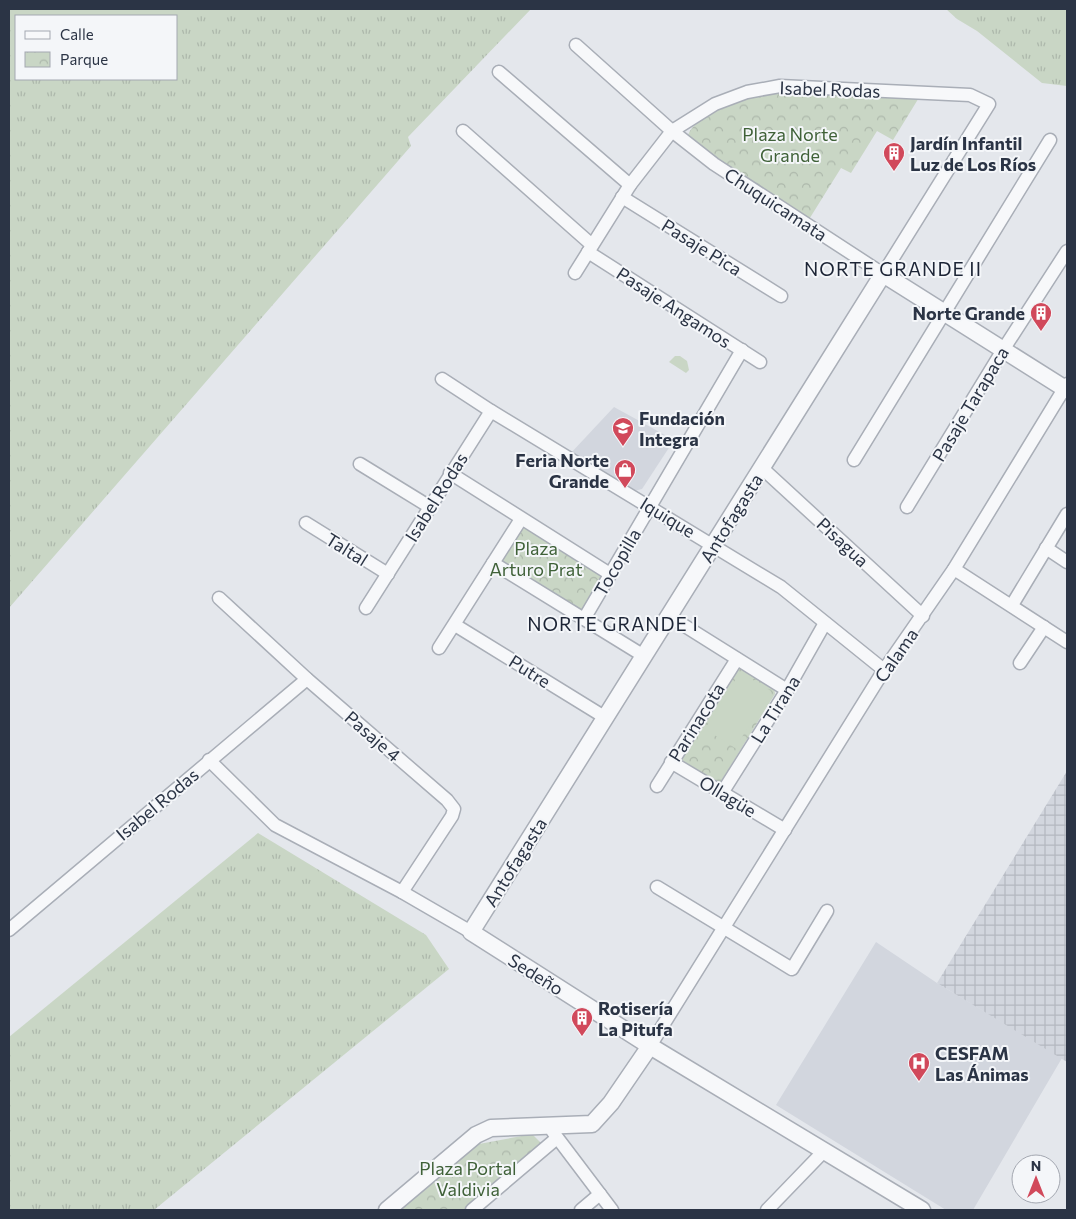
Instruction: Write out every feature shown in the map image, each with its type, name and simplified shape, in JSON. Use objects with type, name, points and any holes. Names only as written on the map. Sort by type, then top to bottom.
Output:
[{"type":"street","name":"Chuquicamata","points":[[576,45],[672,132],[714,164],[883,274],[1003,350],[1066,387]]},
{"type":"street","points":[[499,72],[630,185]]},
{"type":"street","name":"Isabel Rodas","points":[[575,273],[630,185],[672,132],[700,112],[730,97],[780,86],[970,95],[989,104]]},
{"type":"street","name":"Antofagasta","points":[[471,932],[989,104]]},
{"type":"street","name":"Pasaje Angamos","points":[[463,131],[590,248],[760,362]]},
{"type":"street","points":[[854,460],[1050,140]]},
{"type":"street","name":"Pasaje Pica","points":[[622,197],[782,296]]},
{"type":"street","name":"Pasaje Tarapaca","points":[[907,507],[1003,350],[1067,251]]},
{"type":"street","name":"Tocopilla","points":[[584,619],[742,350]]},
{"type":"street","name":"Iquique","points":[[442,378],[491,412],[714,545],[781,588],[884,670]]},
{"type":"street","name":"Calama","points":[[650,1046],[726,927],[884,670],[954,569],[1066,387]]},
{"type":"street","name":"Isabel Rodas","points":[[366,608],[450,473],[491,412]]},
{"type":"street","points":[[360,464],[430,507]]},
{"type":"street","name":"Pisagua","points":[[762,468],[923,616]]},
{"type":"street","points":[[450,473],[610,574]]},
{"type":"street","points":[[1012,605],[1067,514]]},
{"type":"street","points":[[439,648],[521,518]]},
{"type":"street","name":"Taltal","points":[[306,523],[388,574]]},
{"type":"street","points":[[1046,548],[1067,562]]},
{"type":"street","points":[[493,563],[644,656]]},
{"type":"street","points":[[954,569],[1067,642]]},
{"type":"street","name":"Pasaje 4","points":[[219,598],[307,679],[447,800],[454,809],[452,816],[402,892]]},
{"type":"street","points":[[669,616],[787,690]]},
{"type":"street","name":"La Tirana","points":[[722,793],[787,690],[825,623]]},
{"type":"street","name":"Putre","points":[[455,625],[606,718]]},
{"type":"street","points":[[1020,663],[1044,627]]},
{"type":"street","name":"Parinacota","points":[[657,786],[737,658]]},
{"type":"street","name":"Isabel Rodas","points":[[9,930],[307,679]]},
{"type":"street","name":"Sedeño","points":[[209,760],[275,825],[402,892],[471,932],[650,1046],[922,1210]]},
{"type":"street","name":"Ollagüe","points":[[671,762],[785,830]]},
{"type":"street","points":[[657,886],[792,969],[827,911]]},
{"type":"street","points":[[387,1210],[476,1135],[491,1128],[553,1132],[592,1124],[611,1103],[650,1046]]},
{"type":"street","points":[[553,1132],[612,1210]]},
{"type":"street","points":[[472,1210],[553,1132]]},
{"type":"street","points":[[767,1210],[824,1151]]},
{"type":"street","points":[[581,1210],[600,1194]]},
{"type":"shaded area","name":"Fundación Integra","points":[[614,407],[674,440],[642,489],[634,491],[570,454]]},
{"type":"shaded area","points":[[1067,771],[1067,1062],[937,983]]},
{"type":"shaded area","name":"CESFAM Las Ánimas","points":[[876,942],[937,983],[1062,1058],[973,1210],[946,1210],[776,1105]]},
{"type":"green space","points":[[9,9],[531,9],[408,137],[411,146],[9,608]]},
{"type":"green space","points":[[946,9],[1067,9],[1067,86],[1042,83],[977,31],[957,19]]},
{"type":"green space","name":"Plaza Norte Grande","points":[[783,89],[920,96],[893,140],[877,131],[851,173],[841,168],[808,221],[722,167],[688,135],[694,126],[716,111],[759,95]]},
{"type":"green space","points":[[675,356],[680,356],[687,361],[689,370],[686,373],[669,362]]},
{"type":"green space","name":"Plaza Arturo Prat","points":[[529,528],[602,573],[604,580],[585,610],[580,611],[505,566],[502,559],[519,530]]},
{"type":"green space","points":[[741,667],[774,686],[775,694],[720,783],[682,762],[681,754],[734,669]]},
{"type":"green space","points":[[740,672],[771,691],[735,748],[705,729]]},
{"type":"green space","points":[[258,833],[426,935],[449,969],[154,1210],[9,1210],[9,1037]]},
{"type":"green space","name":"Plaza Portal Valdivia","points":[[532,1134],[542,1144],[464,1210],[398,1210],[464,1154],[479,1144]]},
{"type":"place","name":"Jardín Infantil Luz de Los Ríos","points":[[894,172]]},
{"type":"place","name":"Norte Grande","points":[[1041,332]]},
{"type":"place","name":"Fundación Integra","points":[[623,447]]},
{"type":"place","name":"Feria Norte Grande","points":[[625,489]]},
{"type":"place","name":"Rotisería La Pitufa","points":[[582,1037]]},
{"type":"place","name":"CESFAM Las Ánimas","points":[[919,1082]]},
{"type":"district","name":"NORTE GRANDE II","points":[[893,268]]},
{"type":"district","name":"NORTE GRANDE I","points":[[613,623]]}]
